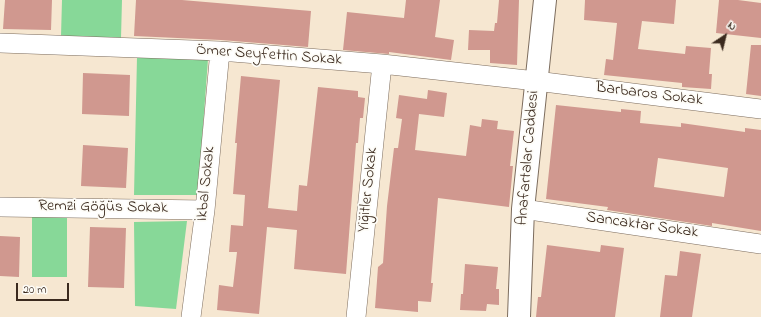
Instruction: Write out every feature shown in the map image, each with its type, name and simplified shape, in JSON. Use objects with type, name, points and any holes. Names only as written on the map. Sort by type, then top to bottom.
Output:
[{"type":"street","name":"Anafartalar Caddesi","points":[[519,317],[523,209],[545,0]]},
{"type":"street","name":"Ömer Seyfettin Sokak","points":[[0,43],[220,51],[382,64],[536,81]]},
{"type":"street","name":"İkbal Sokak","points":[[191,317],[205,210],[220,51]]},
{"type":"street","name":"Yiğitler Sokak","points":[[356,317],[382,64]]},
{"type":"street","name":"Barbaros Sokak","points":[[536,81],[761,109]]},
{"type":"street","name":"Remzi Göğüs Sokak","points":[[0,207],[205,210]]},
{"type":"street","name":"Sancaktar Sokak","points":[[523,209],[761,244]]},
{"type":"green space","points":[[62,0],[122,0],[121,38],[61,36]]},
{"type":"green space","points":[[137,57],[208,59],[198,195],[134,195]]},
{"type":"green space","points":[[32,217],[67,217],[67,277],[32,277]]},
{"type":"green space","points":[[187,221],[176,309],[135,306],[134,222]]},
{"type":"building","points":[[5,0],[52,0],[51,30],[3,29]]},
{"type":"building","points":[[136,0],[182,0],[311,11],[308,47],[221,40],[134,36]]},
{"type":"building","points":[[406,0],[440,0],[435,37],[454,40],[451,60],[389,52],[389,54],[343,50],[347,12],[404,18]]},
{"type":"building","points":[[499,0],[519,0],[517,65],[490,63],[490,50],[468,50],[469,30],[494,31],[495,23],[497,23]]},
{"type":"building","points":[[585,0],[676,0],[674,24],[642,21],[638,49],[685,54],[686,46],[711,48],[709,74],[712,74],[711,89],[682,87],[682,83],[604,75],[606,59],[613,60],[617,23],[584,20]]},
{"type":"building","points":[[719,0],[738,0],[761,3],[761,38],[716,33]]},
{"type":"building","points":[[751,45],[761,45],[761,96],[746,94]]},
{"type":"building","points":[[83,73],[130,75],[129,116],[82,114]]},
{"type":"building","points":[[241,76],[280,80],[268,208],[297,211],[299,185],[307,186],[318,87],[358,91],[358,97],[365,98],[363,118],[360,118],[358,143],[356,143],[346,274],[294,269],[297,230],[267,227],[259,314],[217,310],[219,285],[233,287],[237,252],[229,252],[231,225],[243,226],[245,195],[233,194],[237,143],[235,143]]},
{"type":"building","points":[[428,90],[447,93],[444,117],[419,114],[415,150],[466,156],[470,125],[481,127],[482,119],[498,121],[497,129],[514,131],[510,166],[513,166],[509,207],[438,198],[431,283],[433,283],[431,302],[418,301],[418,312],[375,308],[378,267],[383,263],[387,206],[394,148],[398,148],[402,119],[396,118],[399,95],[427,99]]},
{"type":"building","points":[[556,105],[621,112],[621,109],[641,111],[640,123],[681,127],[681,123],[745,132],[745,128],[761,130],[761,231],[712,223],[712,226],[607,210],[608,207],[546,199]],"holes":[[[658,158],[728,168],[724,197],[654,187]]]},
{"type":"building","points":[[83,145],[128,148],[126,188],[81,186]]},
{"type":"building","points":[[90,227],[126,228],[124,288],[88,287]]},
{"type":"building","points":[[0,236],[20,237],[19,277],[0,276]]},
{"type":"building","points":[[547,245],[600,252],[601,245],[624,248],[615,317],[536,317],[538,297],[541,297]]},
{"type":"building","points":[[680,251],[701,254],[692,317],[660,317],[665,275],[677,276]]},
{"type":"building","points":[[465,264],[498,267],[496,289],[499,289],[499,305],[487,304],[486,311],[460,310],[461,294],[463,294]]}]
